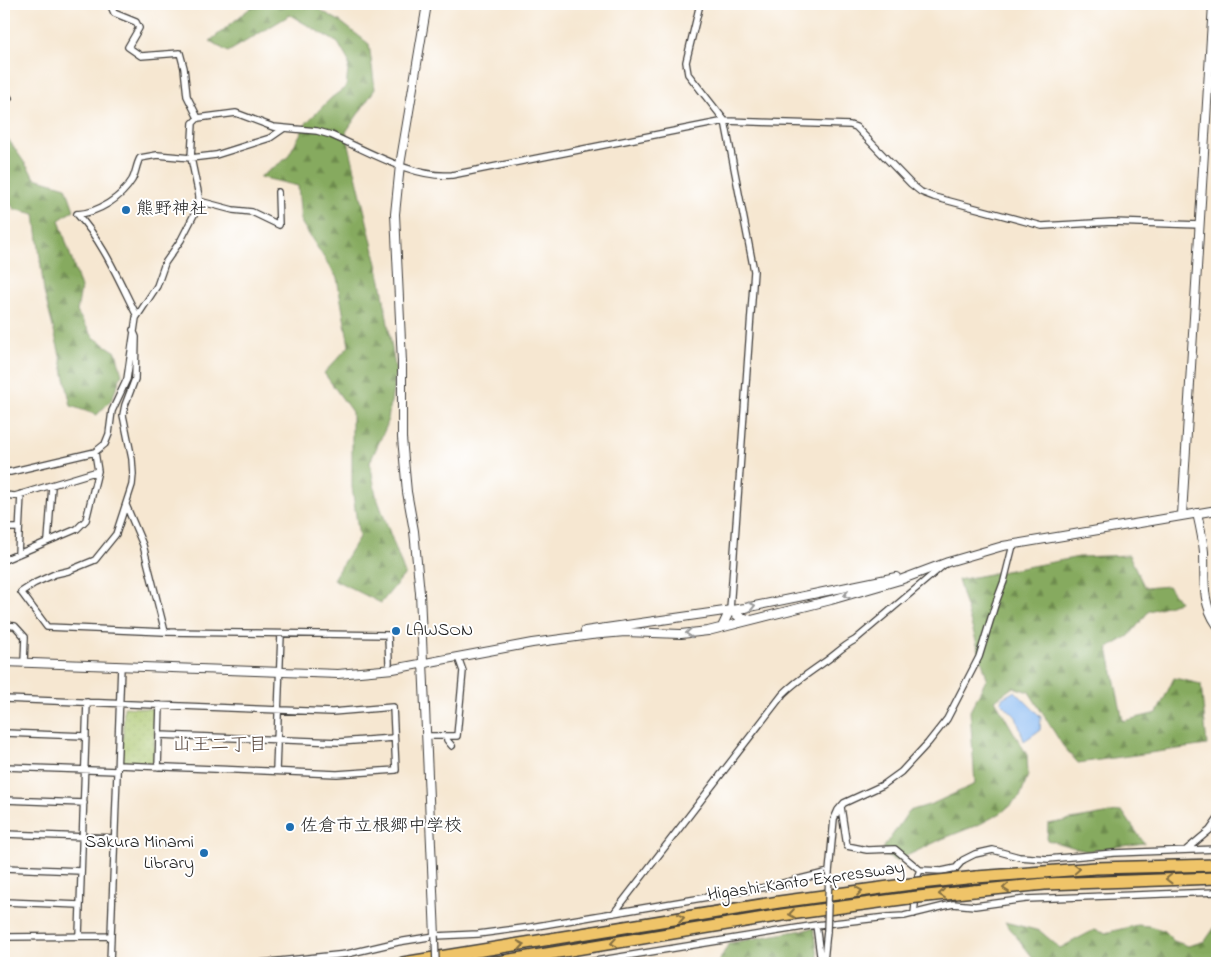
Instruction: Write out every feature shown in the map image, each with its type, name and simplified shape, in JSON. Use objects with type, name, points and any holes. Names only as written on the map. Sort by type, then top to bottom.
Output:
[{"type":"highway","name":"Higashi-Kanto Expressway","points":[[404,963],[789,901],[912,884],[976,877],[1087,869],[1217,864]]},
{"type":"highway","name":"Higashi-Kanto Expressway","points":[[492,963],[782,915],[909,898],[1054,884],[1217,878]]},
{"type":"street","points":[[110,4],[114,13],[136,22],[139,28],[128,47],[141,56],[180,53],[184,68],[187,96],[198,118]]},
{"type":"street","points":[[427,4],[400,165],[395,214],[402,362],[402,438],[407,492],[418,564],[424,663],[436,963]]},
{"type":"street","points":[[700,4],[687,68],[688,74],[725,121],[754,271],[730,610],[722,627]]},
{"type":"street","points":[[1182,515],[1200,225],[1215,29],[1214,4]]},
{"type":"street","points":[[4,471],[10,472],[95,452],[105,444],[109,434],[112,411],[126,379],[133,330],[137,316],[157,286],[165,263],[181,240],[196,212],[199,201],[191,158],[193,123],[198,118],[236,113],[273,127],[331,134],[400,165],[432,176],[452,175],[725,121],[850,125],[856,127],[911,184],[921,192],[934,197],[1042,226],[1112,222],[1200,225]]},
{"type":"street","points":[[137,316],[100,244],[89,227],[77,214],[93,211],[124,191],[132,179],[136,164],[140,158],[157,156],[191,158],[216,155],[270,138],[283,128]]},
{"type":"street","points":[[199,201],[232,210],[252,212],[279,225],[278,192]]},
{"type":"street","points":[[133,330],[136,337],[135,378],[123,415],[132,459],[132,485],[116,534],[95,560],[55,574],[21,592],[47,627],[165,632],[388,635],[389,663]]},
{"type":"street","points":[[4,560],[77,528],[86,520],[98,471],[95,452]]},
{"type":"street","points":[[4,495],[21,494],[98,471]]},
{"type":"street","points":[[48,541],[52,486]]},
{"type":"street","points":[[18,554],[21,494]]},
{"type":"street","points":[[126,505],[144,545],[165,632]]},
{"type":"street","points":[[4,662],[338,674],[362,673],[532,643],[625,632],[681,634],[708,631],[848,595],[900,580],[948,562],[1013,545],[1217,510]]},
{"type":"street","points":[[1197,513],[1204,552],[1204,590],[1217,625]]},
{"type":"street","points":[[4,528],[19,528]]},
{"type":"street","points":[[824,963],[834,819],[844,803],[882,785],[901,772],[947,719],[979,657],[1004,581],[1013,545]]},
{"type":"street","points":[[614,914],[783,694],[795,682],[855,640],[948,562]]},
{"type":"street","points":[[532,643],[545,638],[589,630],[730,610],[927,570]]},
{"type":"street","points":[[730,610],[738,616],[753,620]]},
{"type":"street","points":[[4,625],[15,626],[25,637],[24,663]]},
{"type":"street","points":[[276,771],[281,634]]},
{"type":"street","points":[[427,736],[457,736],[463,672],[458,657]]},
{"type":"street","points":[[110,963],[121,666]]},
{"type":"street","points":[[4,699],[340,711],[393,707],[396,770],[337,774],[158,767],[85,770],[4,767]]},
{"type":"street","points":[[79,936],[87,702]]},
{"type":"street","points":[[158,767],[160,705]]},
{"type":"street","points":[[4,733],[86,736]]},
{"type":"street","points":[[159,736],[339,742],[394,738]]},
{"type":"street","points":[[447,736],[447,740],[452,746]]},
{"type":"street","points":[[4,800],[84,803]]},
{"type":"street","points":[[841,807],[847,846],[867,850],[895,849],[920,870],[952,870],[963,860],[975,854],[993,850],[1019,857],[1048,859],[1217,849]]},
{"type":"street","points":[[1186,850],[1210,830],[1217,820]]},
{"type":"street","points":[[4,834],[115,838]]},
{"type":"street","points":[[4,868],[81,871]]},
{"type":"street","points":[[914,914],[920,870]]},
{"type":"street","points":[[260,963],[347,954],[398,942],[435,936],[478,934],[531,928],[768,888],[829,872]]},
{"type":"street","points":[[583,963],[816,925],[914,914],[953,904],[975,906],[1026,898],[1217,892]]},
{"type":"street","points":[[4,902],[80,905]]},
{"type":"street","points":[[816,925],[820,955],[824,963]]},
{"type":"street","points":[[4,937],[111,936]]},
{"type":"green space","points":[[255,4],[310,4],[341,22],[369,44],[375,89],[346,132],[381,281],[396,373],[387,425],[370,462],[376,495],[405,574],[381,603],[333,579],[359,537],[352,487],[352,412],[324,373],[349,346],[337,278],[301,222],[298,186],[260,177],[287,158],[307,122],[331,98],[346,87],[349,62],[338,43],[290,15],[228,52],[210,41]]},
{"type":"green space","points":[[4,133],[35,178],[66,187],[74,210],[59,220],[81,288],[77,312],[93,337],[116,352],[122,374],[112,399],[97,415],[71,406],[44,292],[35,214],[14,209],[4,194]]},
{"type":"green space","points":[[1129,555],[1145,588],[1168,586],[1180,602],[1149,611],[1129,636],[1108,648],[1123,721],[1157,713],[1174,678],[1201,684],[1207,745],[1078,763],[1063,746],[1029,692],[1013,687],[995,700],[1027,755],[1028,775],[1020,797],[1001,813],[980,824],[942,839],[896,861],[880,853],[909,811],[932,804],[975,784],[970,711],[987,678],[958,580],[1079,557]]},
{"type":"green space","points":[[124,707],[155,709],[154,763],[122,762]]},
{"type":"green space","points":[[1122,811],[1144,843],[1086,851],[1047,840],[1048,824]]},
{"type":"green space","points":[[1005,922],[1040,931],[1060,948],[1094,930],[1105,933],[1137,925],[1163,930],[1174,941],[1188,946],[1205,941],[1217,924],[1217,963],[1037,963]]},
{"type":"green space","points":[[814,928],[819,963],[718,963],[729,943]]},
{"type":"water","points":[[1015,691],[1041,717],[1040,730],[1024,741],[1016,717],[1001,702],[1002,698]]},
{"type":"place","name":"熊野神社","points":[[126,210]]},
{"type":"place","name":"LAWSON","points":[[396,631]]},
{"type":"place","name":"佐倉市立根郷中学校","points":[[290,827]]},
{"type":"place","name":"Sakura Minami Library","points":[[204,853]]},
{"type":"district","name":"山王二丁目","points":[[220,745]]}]
